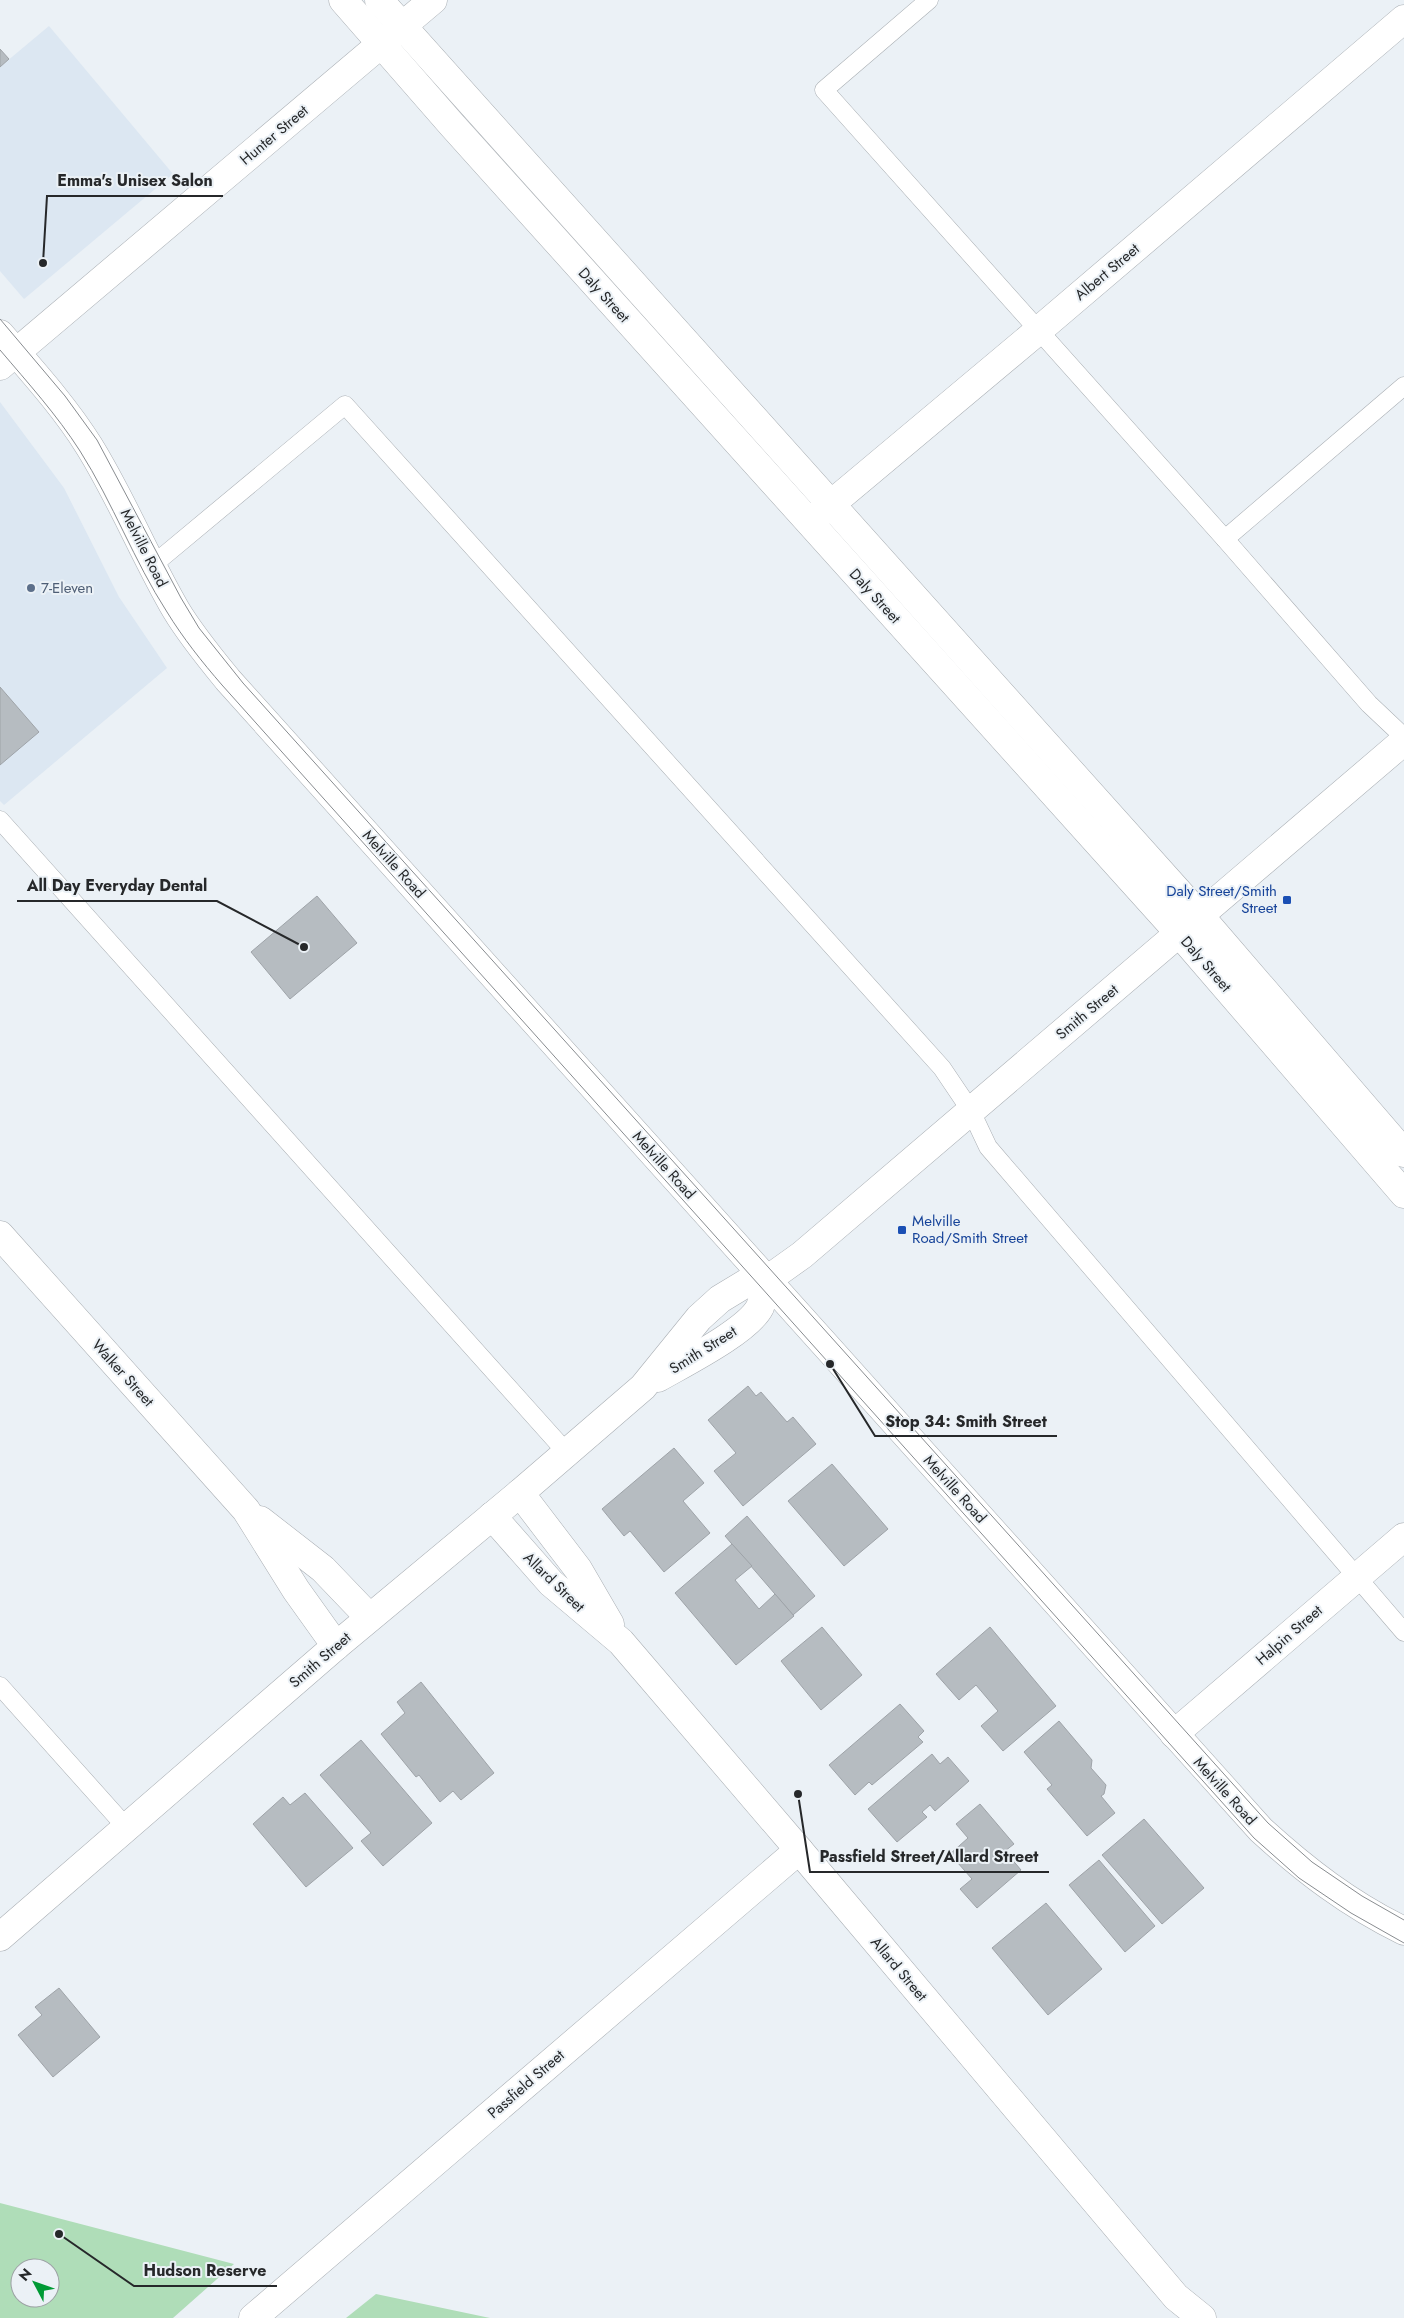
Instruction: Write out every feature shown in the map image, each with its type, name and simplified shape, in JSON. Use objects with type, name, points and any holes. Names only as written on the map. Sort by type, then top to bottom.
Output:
[{"type":"street","name":"Daly Street","points":[[343,0],[392,35],[831,504],[1200,916],[1404,1153]]},
{"type":"street","name":"Daly Street","points":[[379,0],[392,35],[465,140],[1179,933],[1404,1194]]},
{"type":"street","name":"Hunter Street","points":[[5,351],[433,0]]},
{"type":"street","name":"Albert Street","points":[[809,523],[1404,19]]},
{"type":"street","name":"Melville Road","points":[[5,351],[57,401],[89,446],[114,489],[176,611],[228,680],[1261,1830],[1306,1871],[1356,1905],[1404,1931]]},
{"type":"street","name":"Smith Street","points":[[0,1937],[369,1617],[520,1493],[643,1387],[699,1318],[720,1299],[753,1280],[767,1280],[806,1250],[1404,741]]},
{"type":"street","name":"Walker Street","points":[[0,1235],[246,1510],[296,1590],[336,1646]]},
{"type":"street","name":"Allard Street","points":[[520,1493],[578,1569],[621,1642]]},
{"type":"street","name":"Walker Street","points":[[246,1510],[323,1569],[369,1617]]},
{"type":"street","name":"Allard Street","points":[[492,1516],[551,1583],[621,1642],[799,1850],[1181,2307],[1202,2318]]},
{"type":"street","name":"Halpin Street","points":[[1174,1734],[1404,1537]]},
{"type":"street","name":"Passfield Street","points":[[253,2318],[799,1850]]},
{"type":"lane","points":[[929,0],[824,90],[1225,539],[1369,704],[1404,737]]},
{"type":"lane","points":[[1225,539],[1404,386]]},
{"type":"lane","points":[[151,563],[160,559],[346,405],[942,1068],[971,1110],[988,1147],[1404,1632]]},
{"type":"lane","points":[[0,820],[567,1452]]},
{"type":"lane","points":[[0,1686],[126,1827]]},
{"type":"shaded area","points":[[49,26],[173,174],[24,299],[0,271],[0,67]]},
{"type":"shaded area","points":[[0,402],[64,488],[119,597],[167,668],[4,805],[0,801]]},
{"type":"green space","points":[[0,2203],[234,2264],[173,2318],[0,2318]]},
{"type":"green space","points":[[376,2294],[490,2318],[346,2318]]},
{"type":"building","points":[[0,49],[9,59],[0,67]]},
{"type":"building","points":[[0,687],[39,732],[0,765]]},
{"type":"building","points":[[317,896],[357,943],[290,999],[251,952]]},
{"type":"building","points":[[748,1386],[756,1396],[761,1392],[787,1422],[793,1417],[816,1444],[743,1506],[714,1471],[736,1453],[708,1420]]},
{"type":"building","points":[[674,1448],[704,1483],[683,1501],[710,1533],[664,1572],[630,1531],[624,1536],[602,1509]]},
{"type":"building","points":[[832,1464],[888,1529],[844,1566],[788,1501]]},
{"type":"building","points":[[747,1516],[815,1596],[793,1615],[725,1536]]},
{"type":"building","points":[[732,1544],[752,1566],[735,1580],[759,1609],[775,1594],[794,1616],[736,1665],[675,1593]]},
{"type":"building","points":[[822,1627],[862,1675],[821,1710],[781,1661]]},
{"type":"building","points":[[990,1627],[1056,1706],[1003,1751],[981,1726],[998,1711],[976,1685],[959,1700],[936,1674]]},
{"type":"building","points":[[421,1682],[494,1773],[461,1800],[453,1791],[440,1802],[419,1775],[416,1777],[381,1734],[405,1713],[397,1702]]},
{"type":"building","points":[[900,1704],[924,1731],[918,1737],[923,1742],[872,1785],[869,1782],[855,1795],[829,1765]]},
{"type":"building","points":[[1059,1721],[1092,1760],[1091,1768],[1106,1785],[1104,1794],[1101,1796],[1115,1813],[1087,1836],[1047,1789],[1052,1785],[1024,1752]]},
{"type":"building","points":[[361,1740],[432,1823],[383,1866],[361,1841],[371,1833],[320,1775]]},
{"type":"building","points":[[932,1754],[940,1764],[948,1757],[969,1781],[935,1811],[930,1805],[922,1812],[927,1817],[897,1842],[868,1809]]},
{"type":"building","points":[[305,1793],[353,1848],[306,1887],[253,1824],[283,1797],[290,1805]]},
{"type":"building","points":[[980,1804],[1014,1844],[1005,1851],[1021,1870],[977,1908],[960,1889],[972,1879],[950,1854],[968,1838],[956,1824]]},
{"type":"building","points":[[1144,1819],[1204,1888],[1162,1924],[1102,1855]]},
{"type":"building","points":[[1099,1860],[1155,1926],[1125,1952],[1069,1885]]},
{"type":"building","points":[[1046,1903],[1102,1969],[1048,2015],[992,1948]]},
{"type":"building","points":[[59,1988],[100,2037],[53,2077],[18,2035],[42,2015],[35,2007]]},
{"type":"tram line","points":[[0,319],[65,396],[97,440],[181,598],[199,628],[243,683],[1268,1823],[1312,1862],[1362,1896],[1404,1920]]},
{"type":"tram line","points":[[0,350],[52,412],[80,451],[103,491],[155,593],[186,640],[222,685],[1254,1838],[1299,1878],[1351,1913],[1404,1943]]},
{"type":"place","name":"Emma's Unisex Salon","points":[[43,263]]},
{"type":"place","name":"7-Eleven","points":[[31,588]]},
{"type":"place","name":"Daly Street/Smith Street","points":[[1287,900]]},
{"type":"place","name":"All Day Everyday Dental","points":[[304,947]]},
{"type":"place","name":"Melville Road/Smith Street","points":[[902,1230]]},
{"type":"place","name":"Stop 34: Smith Street","points":[[830,1364]]},
{"type":"place","name":"Passfield Street/Allard Street","points":[[798,1794]]},
{"type":"place","name":"Hudson Reserve","points":[[59,2234]]}]
